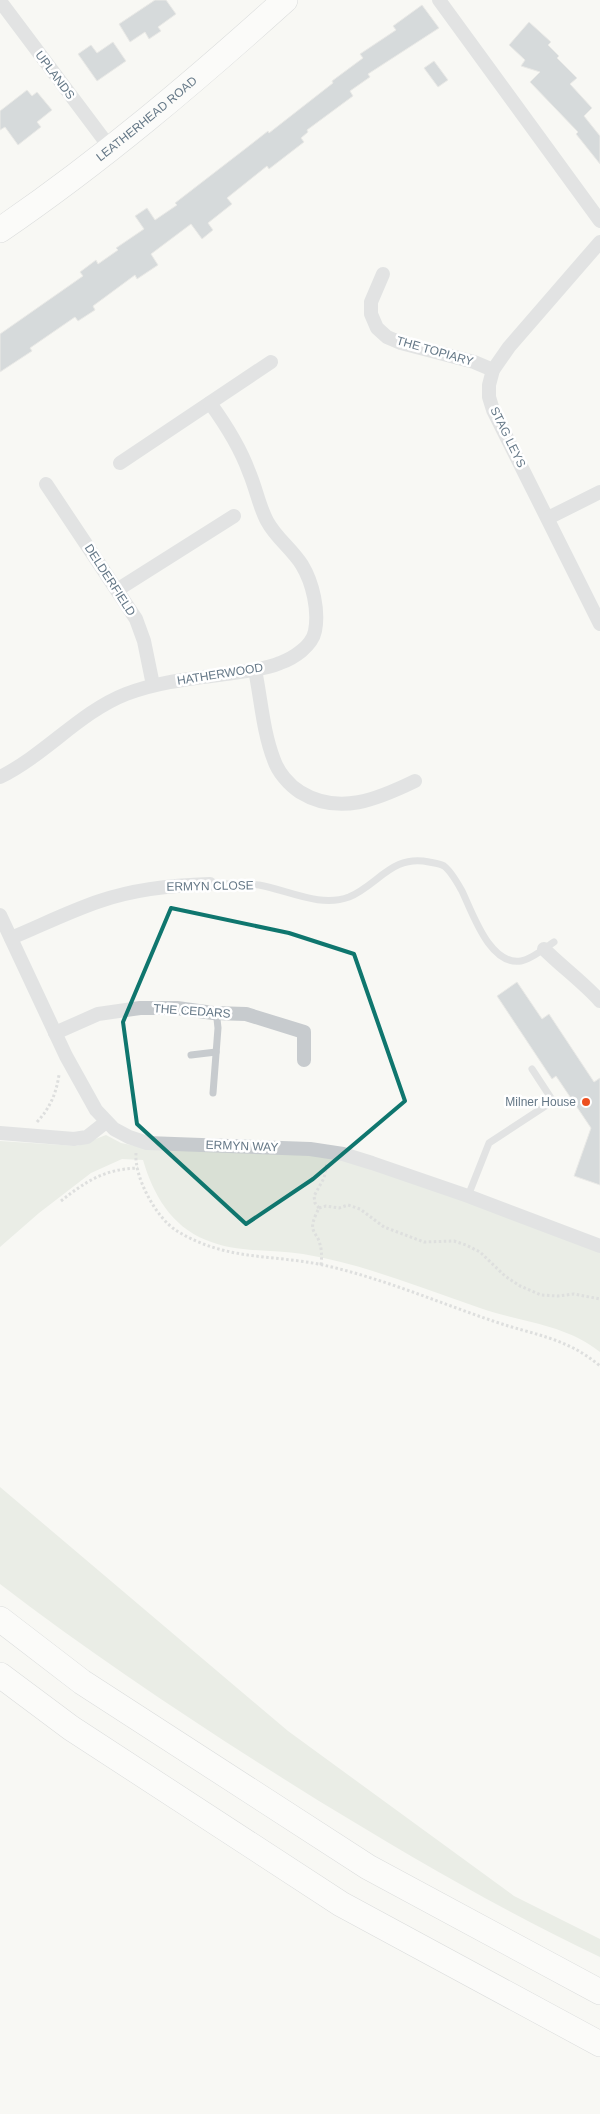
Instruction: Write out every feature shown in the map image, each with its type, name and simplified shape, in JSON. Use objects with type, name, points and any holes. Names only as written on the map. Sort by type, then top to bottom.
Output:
[{"type":"highway","name":"LEATHERHEAD ROAD","points":[[0,230],[111,149],[208,69],[285,0]]},
{"type":"highway","points":[[0,1619],[82,1682],[368,1867],[600,1992]]},
{"type":"highway","points":[[0,1675],[71,1728],[341,1904],[600,2044]]},
{"type":"street","points":[[438,0],[600,221]]},
{"type":"street","name":"UPLANDS","points":[[0,1],[111,149]]},
{"type":"street","name":"STAG LEYS","points":[[600,242],[508,347],[493,370],[489,385],[489,397],[493,410],[600,624]]},
{"type":"street","name":"THE TOPIARY","points":[[383,274],[371,302],[371,314],[377,328],[387,337],[401,343],[474,362],[493,370]]},
{"type":"street","points":[[120,463],[271,362]]},
{"type":"street","name":"HATHERWOOD","points":[[0,777],[36,756],[100,708],[124,695],[153,685],[256,670],[279,664],[295,656],[306,646],[315,632],[315,596],[309,578],[302,565],[267,522],[242,455],[229,429],[210,403]]},
{"type":"street","name":"DELDERFIELD","points":[[46,484],[136,619],[144,641],[153,685]]},
{"type":"street","points":[[548,518],[600,492]]},
{"type":"street","points":[[117,590],[234,516]]},
{"type":"street","points":[[256,670],[268,743],[274,762],[292,787],[310,798],[331,804],[350,804],[369,801],[388,794],[415,780]]},
{"type":"street","name":"ERMYN CLOSE","points":[[11,938],[99,901],[126,893],[153,888],[210,884]]},
{"type":"street","name":"ERMYN WAY","points":[[0,915],[54,1033],[96,1110],[106,1122],[129,1137],[147,1143],[310,1148],[327,1151],[372,1162],[600,1246]]},
{"type":"street","points":[[549,946],[560,964],[586,986],[600,1001]]},
{"type":"street","name":"THE CEDARS","points":[[54,1033],[98,1014],[140,1008],[177,1008],[213,1013],[246,1014],[304,1032],[304,1060]]},
{"type":"street","points":[[6,1133],[74,1139],[87,1137],[106,1122]]},
{"type":"lane","name":"ERMYN CLOSE","points":[[210,884],[258,885],[308,898],[329,900],[354,894],[365,888],[384,872],[403,862],[424,861],[444,866],[458,884],[491,948],[501,958],[510,962],[523,961],[549,946]]},
{"type":"lane","points":[[213,1013],[217,1019],[218,1028],[213,1093]]},
{"type":"lane","points":[[191,1055],[216,1052]]},
{"type":"lane","points":[[468,1196],[489,1144],[550,1103],[552,1098],[532,1069]]},
{"type":"path","points":[[6,1133],[34,1125],[46,1112],[56,1093],[59,1075],[66,1056]]},
{"type":"path","points":[[138,1141],[136,1156],[147,1195],[158,1212],[175,1230],[203,1244],[224,1252],[321,1265],[375,1279],[495,1322],[535,1332],[570,1345],[600,1366]]},
{"type":"path","points":[[319,1208],[315,1203],[314,1196],[324,1178],[327,1151]]},
{"type":"path","points":[[62,1201],[83,1184],[105,1173],[124,1168],[138,1168]]},
{"type":"path","points":[[319,1208],[326,1206],[339,1208],[348,1205],[360,1209],[384,1227],[424,1242],[454,1241],[466,1245],[480,1252],[505,1276],[520,1286],[541,1295],[558,1296],[574,1294],[600,1299]]},
{"type":"path","points":[[319,1208],[313,1223],[313,1231],[322,1252],[321,1265]]},
{"type":"highlighted area","points":[[171,908],[289,933],[354,954],[405,1101],[313,1179],[246,1224],[137,1124],[123,1022]]},
{"type":"shaded area","points":[[106,1135],[121,1143],[151,1149],[336,1156],[402,1178],[600,1251],[600,1352],[573,1335],[558,1329],[495,1313],[392,1277],[348,1264],[291,1252],[229,1247],[206,1240],[183,1226],[165,1208],[152,1185],[143,1160],[122,1159],[91,1173],[39,1213],[0,1247],[0,1141],[77,1146]]},
{"type":"shaded area","points":[[0,1487],[288,1731],[514,1896],[600,1939],[600,1957],[458,1883],[319,1801],[157,1696],[0,1584]]},
{"type":"building","points":[[155,0],[166,0],[176,14],[158,27],[161,31],[149,39],[145,32],[130,42],[119,24]]},
{"type":"building","points":[[422,5],[439,28],[368,74],[370,77],[350,91],[353,96],[307,130],[308,132],[301,138],[304,142],[269,169],[267,166],[227,198],[232,204],[208,223],[213,230],[202,239],[191,224],[151,254],[158,265],[137,279],[135,275],[93,306],[95,310],[78,321],[75,317],[30,348],[32,351],[0,372],[0,334],[83,276],[80,272],[96,260],[98,264],[118,250],[116,248],[144,229],[135,216],[147,208],[155,220],[177,205],[175,203],[333,83],[332,81],[363,58],[360,54],[396,30],[393,26]]},
{"type":"building","points":[[529,22],[551,42],[548,45],[559,56],[557,58],[577,78],[570,84],[592,108],[584,116],[600,136],[600,164],[576,134],[578,132],[530,82],[540,72],[521,66],[525,60],[509,45]]},
{"type":"building","points":[[113,42],[126,61],[97,81],[78,54],[91,45],[97,53]]},
{"type":"building","points":[[434,61],[448,80],[438,87],[424,68]]},
{"type":"building","points":[[27,90],[32,96],[37,92],[52,110],[37,122],[41,127],[18,145],[5,127],[0,130],[0,111]]},
{"type":"building","name":"Milner House","points":[[517,982],[542,1019],[549,1014],[594,1082],[600,1078],[600,1185],[574,1176],[591,1128],[556,1076],[552,1079],[497,996]]},
{"type":"place","name":"Milner House","points":[[586,1102]]}]
